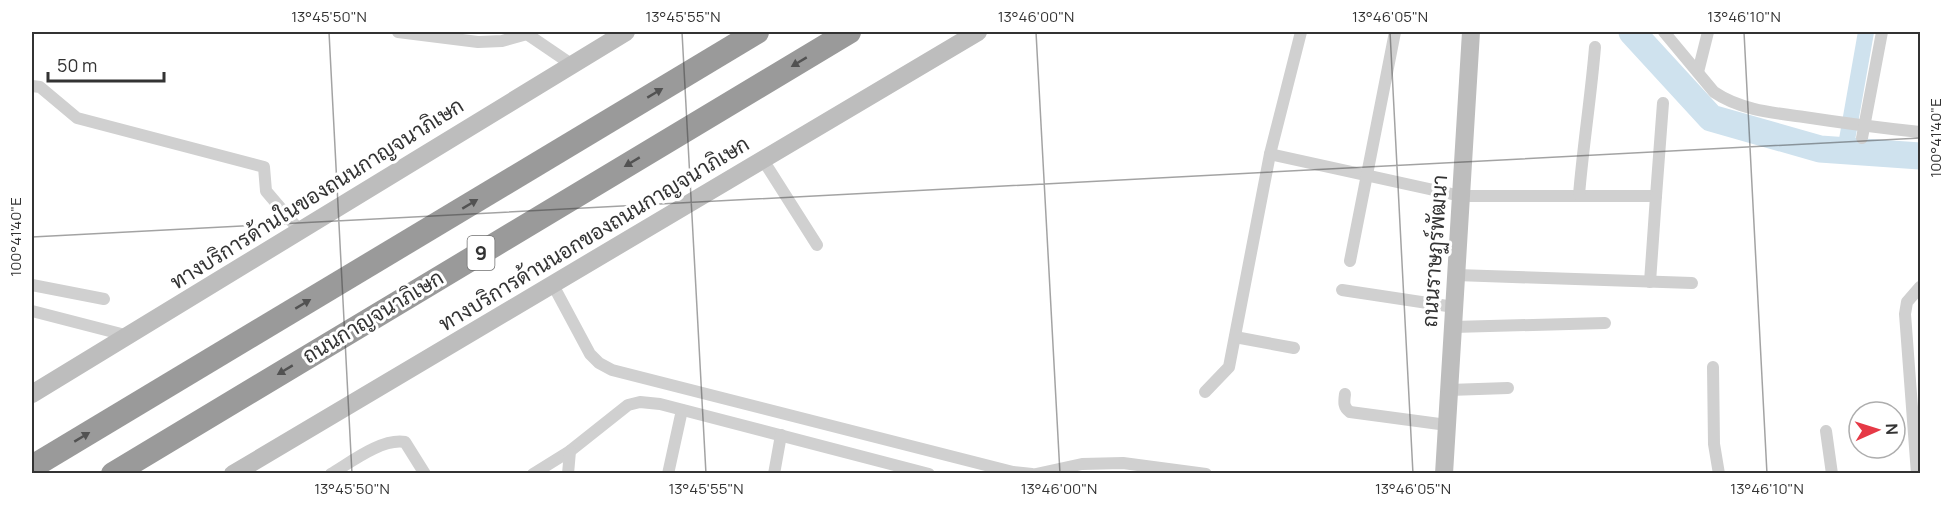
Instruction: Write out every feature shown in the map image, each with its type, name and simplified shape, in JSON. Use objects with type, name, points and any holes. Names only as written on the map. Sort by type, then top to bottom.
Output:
[{"type":"highway","name":"9","points":[[32,467],[757,32]]},
{"type":"highway","name":"ถนนกาญจนาภิเษก","points":[[113,474],[849,32]]},
{"type":"main road","name":"ทางบริการด้านในของถนนกาญจนาภิเษก","points":[[32,394],[626,32]]},
{"type":"main road","name":"ทางบริการด้านนอกของถนนกาญจนาภิเษก","points":[[232,474],[978,32]]},
{"type":"main road","name":"ถนนราษฏร์พัฒนา","points":[[1444,474],[1471,32]]},
{"type":"street","points":[[398,32],[478,42],[502,41],[525,33],[571,64]]},
{"type":"street","points":[[1205,392],[1229,367],[1270,154],[1301,32]]},
{"type":"street","points":[[1350,261],[1395,32]]},
{"type":"street","points":[[1664,32],[1714,92],[1725,99],[1770,113],[1843,123],[1863,130],[1920,132]]},
{"type":"street","points":[[1698,72],[1708,32]]},
{"type":"street","points":[[1863,130],[1882,32]]},
{"type":"street","points":[[1579,195],[1595,46]]},
{"type":"street","points":[[32,86],[40,87],[77,118],[264,167],[266,191],[300,231]]},
{"type":"street","points":[[1650,282],[1664,103]]},
{"type":"street","points":[[1270,154],[1461,196],[1656,196]]},
{"type":"street","points":[[763,160],[817,245]]},
{"type":"street","points":[[1456,275],[1692,283]]},
{"type":"street","points":[[32,285],[104,298]]},
{"type":"street","points":[[553,285],[590,354],[599,363],[612,370],[989,470],[1034,474],[1068,471],[1082,465],[1123,463],[1206,474]]},
{"type":"street","points":[[1917,474],[1905,314],[1907,302],[1920,287]]},
{"type":"street","points":[[1342,290],[1454,307]]},
{"type":"street","points":[[32,311],[129,336]]},
{"type":"street","points":[[1453,327],[1605,322]]},
{"type":"street","points":[[1235,337],[1294,348]]},
{"type":"street","points":[[1713,367],[1714,444],[1719,474]]},
{"type":"street","points":[[1449,390],[1508,388]]},
{"type":"street","points":[[1346,394],[1344,403],[1350,412],[1447,425]]},
{"type":"street","points":[[533,474],[570,451],[628,405],[640,402],[682,410],[929,474]]},
{"type":"street","points":[[668,474],[682,410]]},
{"type":"street","points":[[1826,431],[1832,474]]},
{"type":"street","points":[[774,474],[781,435]]},
{"type":"street","points":[[331,474],[384,444],[396,440],[405,442],[425,474]]},
{"type":"street","points":[[568,474],[570,451]]},
{"type":"waterway","points":[[1632,32],[1711,118],[1820,149],[1920,156]]},
{"type":"waterway","points":[[1845,151],[1866,32]]}]
